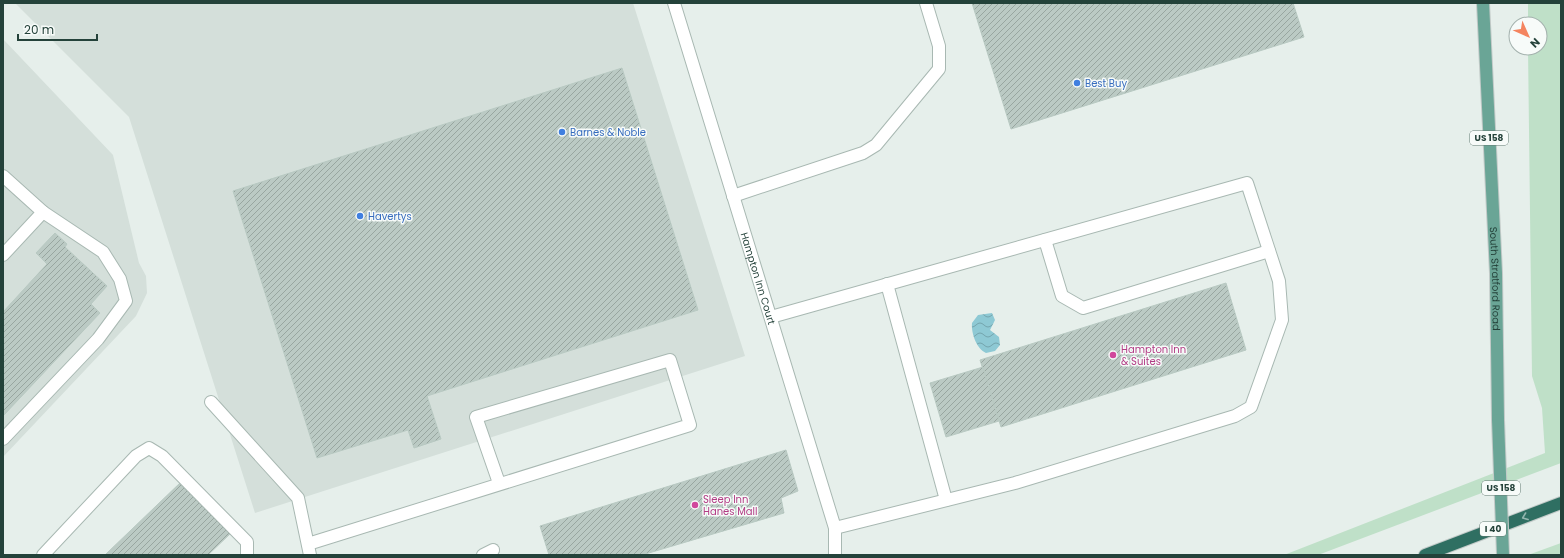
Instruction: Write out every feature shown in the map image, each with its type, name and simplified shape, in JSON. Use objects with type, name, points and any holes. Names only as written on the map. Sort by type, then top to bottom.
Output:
[{"type":"highway","name":"I 40","points":[[1425,555],[1561,503]]},
{"type":"main road","name":"South Stratford Road","points":[[1483,3],[1496,273],[1498,420],[1504,555]]},
{"type":"street","name":"Hampton Inn Court","points":[[674,3],[835,528],[835,555]]},
{"type":"street","points":[[733,196],[863,153],[876,145],[904,109],[939,69],[939,46],[926,3]]},
{"type":"street","points":[[3,176],[43,212],[103,252],[120,279],[126,301],[98,339],[3,439]]},
{"type":"street","points":[[771,317],[1248,183],[1279,280],[1282,320],[1251,407],[1235,416],[1015,483],[835,528]]},
{"type":"street","points":[[3,255],[43,212]]},
{"type":"street","points":[[1045,240],[1062,296],[1083,308],[1270,251]]},
{"type":"street","points":[[887,284],[946,500]]},
{"type":"street","points":[[212,402],[298,498],[309,549],[499,483],[690,425],[670,360],[476,417],[499,483]]},
{"type":"street","points":[[43,555],[136,456],[149,448],[162,456],[247,542],[246,555]]},
{"type":"shaded area","points":[[15,3],[633,3],[745,356],[255,513],[129,117]]},
{"type":"shaded area","points":[[3,39],[113,155],[139,263],[146,276],[147,293],[136,316],[3,457]]},
{"type":"green space","points":[[1528,3],[1561,3],[1561,463],[1318,555],[1284,555],[1545,453],[1542,408],[1532,376],[1528,56],[1548,56],[1548,16],[1528,16]]},
{"type":"green space","points":[[1561,543],[1561,555],[1528,555]]},
{"type":"water","points":[[992,313],[995,320],[990,330],[999,337],[1000,345],[995,351],[986,353],[977,345],[975,341],[972,332],[972,323],[978,315]]},
{"type":"building","name":"Best Buy","points":[[972,3],[1293,3],[1304,37],[1011,129]]},
{"type":"building","points":[[622,68],[698,310],[427,396],[441,439],[414,448],[408,430],[317,458],[233,191]]},
{"type":"building","points":[[55,233],[67,244],[65,247],[107,286],[91,304],[100,313],[3,416],[3,312],[47,264],[36,253]]},
{"type":"building","name":"Hampton Inn & Suites","points":[[1226,283],[1246,350],[1001,427],[980,360]]},
{"type":"building","points":[[983,367],[999,421],[946,437],[930,383]]},
{"type":"building","name":"Sleep Inn Hanes Mall","points":[[786,450],[798,491],[781,498],[784,513],[642,555],[549,555],[540,526]]},
{"type":"building","points":[[181,482],[231,533],[208,555],[105,555]]},
{"type":"place","name":"Best Buy","points":[[1077,83]]},
{"type":"place","name":"Barnes & Noble","points":[[562,132]]},
{"type":"place","name":"Havertys","points":[[360,216]]},
{"type":"place","name":"Hampton Inn & Suites","points":[[1113,355]]},
{"type":"place","name":"Sleep Inn Hanes Mall","points":[[695,505]]}]
